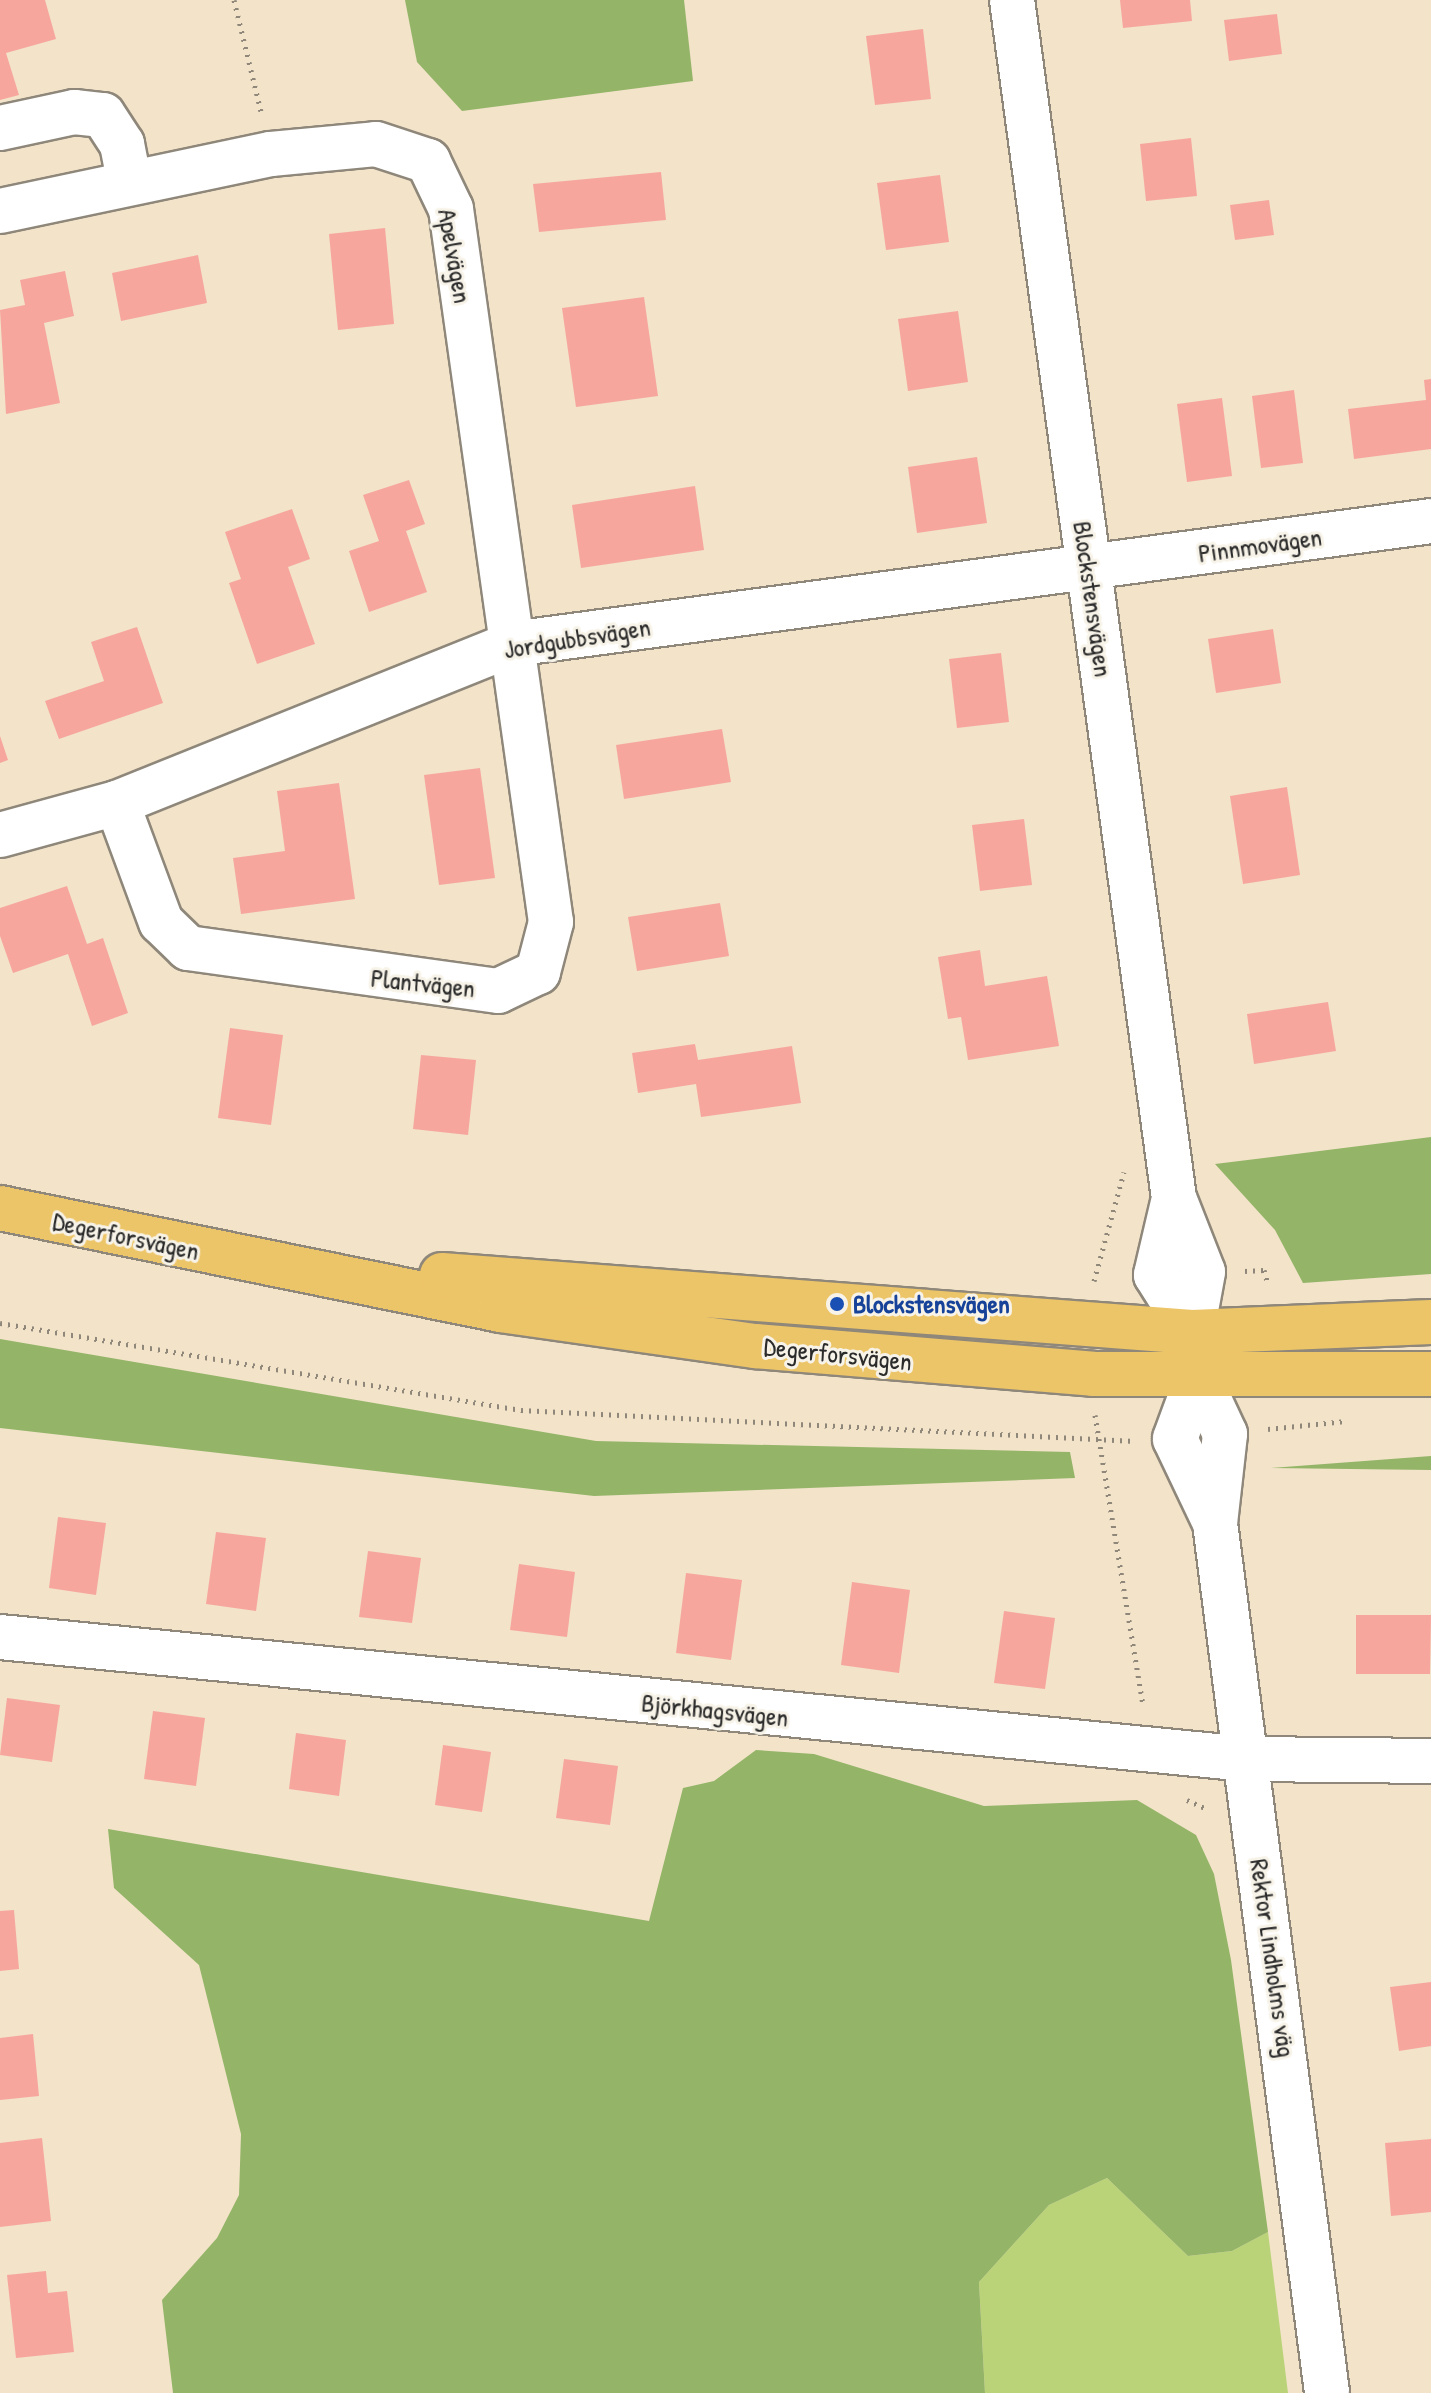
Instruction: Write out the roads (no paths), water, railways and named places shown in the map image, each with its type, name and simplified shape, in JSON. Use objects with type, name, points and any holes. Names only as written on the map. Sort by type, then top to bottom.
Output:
[{"type":"main road","name":"Degerforsvägen","points":[[0,1208],[252,1262],[501,1310],[755,1346],[994,1368],[1198,1376],[1431,1374]]},
{"type":"main road","name":"Degerforsvägen","points":[[252,1262],[1192,1332],[1431,1322]]},
{"type":"main road","points":[[1192,1332],[1198,1376]]},
{"type":"street","name":"Blockstensvägen","points":[[1012,0],[1174,1198],[1203,1272],[1192,1332]]},
{"type":"street","points":[[0,128],[74,112],[103,115],[122,144],[129,181]]},
{"type":"street","name":"Apelvägen","points":[[0,211],[129,181],[271,154],[376,144],[428,161],[451,209],[512,644]]},
{"type":"street","name":"Pinnmovägen","points":[[1089,569],[1431,521]]},
{"type":"street","name":"Jordgubbsvägen","points":[[0,835],[117,803],[512,644],[1089,569]]},
{"type":"street","name":"Plantvägen","points":[[117,803],[161,922],[188,948],[498,991],[538,972],[551,922],[512,644]]},
{"type":"street","name":"Rektor Lindholms väg","points":[[1198,1376],[1225,1434],[1215,1523],[1327,2393]]},
{"type":"street","name":"Björkhagsvägen","points":[[0,1637],[1152,1751],[1247,1759],[1431,1761]]},
{"type":"place","name":"Blockstensvägen","points":[[837,1304]]}]
